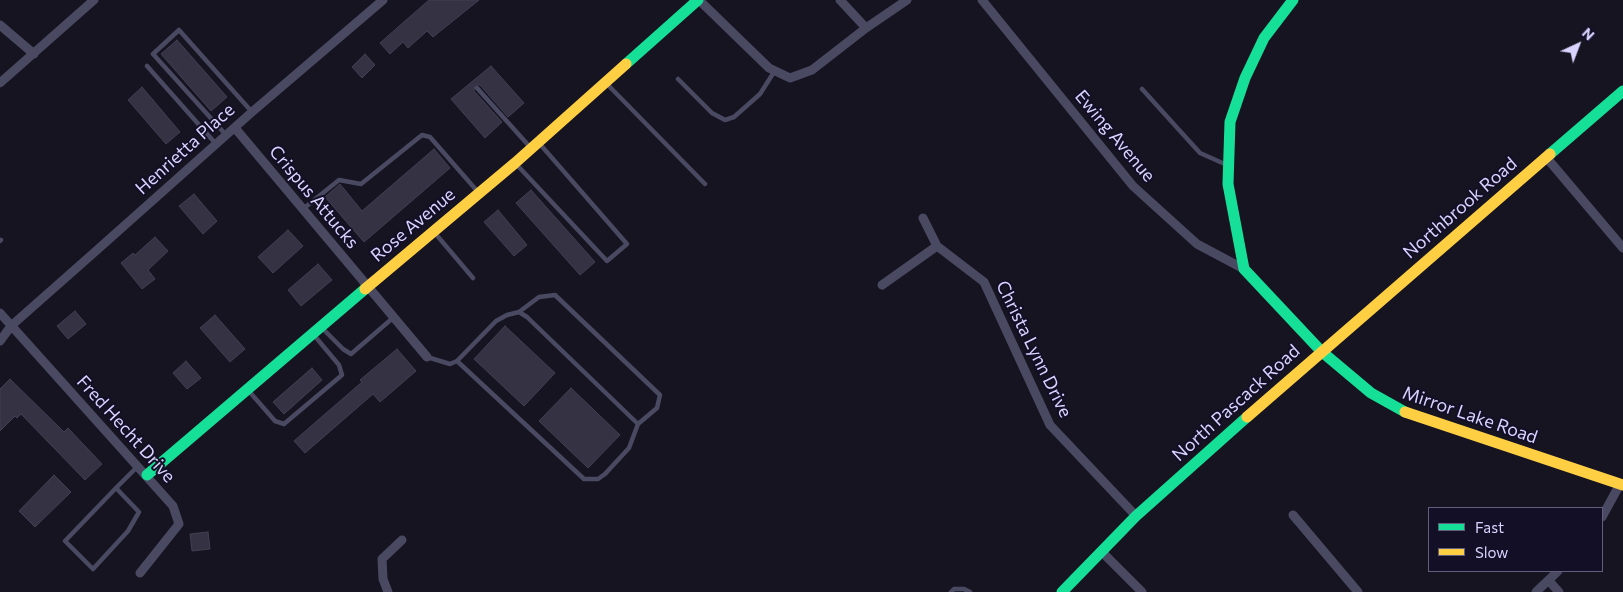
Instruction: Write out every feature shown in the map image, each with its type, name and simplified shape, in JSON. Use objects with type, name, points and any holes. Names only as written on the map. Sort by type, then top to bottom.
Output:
[{"type":"street","points":[[0,83],[94,0]]},
{"type":"street","name":"Henrietta Place","points":[[0,342],[11,326],[252,112],[384,0]]},
{"type":"street","points":[[699,0],[774,72],[790,78],[812,70],[866,28],[907,0]]},
{"type":"street","name":"Rose Avenue","points":[[147,475],[316,329],[515,163],[699,0]]},
{"type":"street","points":[[840,0],[866,28]]},
{"type":"street","name":"Ewing Avenue","points":[[982,0],[1133,186],[1197,244],[1244,268]]},
{"type":"street","points":[[1244,268],[1228,184],[1230,122],[1245,78],[1264,38],[1293,0]]},
{"type":"street","points":[[0,25],[34,54]]},
{"type":"street","name":"Northbrook Road","points":[[1321,351],[1623,91]]},
{"type":"street","name":"Crispus Attucks","points":[[234,128],[427,357]]},
{"type":"street","points":[[1546,157],[1623,248]]},
{"type":"street","name":"Christa Lynn Drive","points":[[923,218],[937,246],[984,282],[1050,425],[1136,516]]},
{"type":"street","points":[[882,285],[937,246]]},
{"type":"street","name":"North Pascack Road","points":[[1062,592],[1136,516],[1321,351],[1244,268]]},
{"type":"street","name":"Fred Hecht Drive","points":[[0,313],[173,506],[179,524],[140,573]]},
{"type":"street","name":"Mirror Lake Road","points":[[1321,351],[1371,393],[1398,410],[1621,484]]},
{"type":"street","points":[[1603,515],[1621,484]]},
{"type":"street","points":[[1293,515],[1358,592]]},
{"type":"street","points":[[388,592],[383,579],[382,559],[402,540]]},
{"type":"street","points":[[1102,552],[1142,592]]},
{"type":"street","points":[[1536,592],[1557,572]]},
{"type":"street","points":[[1549,581],[1559,592]]},
{"type":"lane","points":[[226,135],[152,54],[178,30],[252,112]]},
{"type":"lane","points":[[147,66],[216,144]]},
{"type":"lane","points":[[678,80],[712,113],[725,120],[734,117],[760,94],[774,72]]},
{"type":"lane","points":[[605,82],[705,184]]},
{"type":"lane","points":[[477,88],[534,145],[627,244],[606,261],[515,163]]},
{"type":"lane","points":[[1142,89],[1200,153],[1229,166]]},
{"type":"lane","points":[[303,209],[339,180],[361,184],[422,135],[430,137],[479,192]]},
{"type":"lane","points":[[433,231],[473,278]]},
{"type":"lane","points":[[427,357],[450,364],[457,361],[496,321],[507,315],[519,312],[539,298],[555,295],[660,395],[657,408],[638,424],[629,448],[598,479],[584,479],[457,361]]},
{"type":"lane","points":[[519,312],[527,317],[638,424]]},
{"type":"lane","points":[[316,329],[351,354],[394,317]]},
{"type":"lane","points":[[247,388],[275,421],[284,424],[342,375],[339,365],[316,329]]},
{"type":"lane","points":[[116,488],[139,512],[128,531],[93,569],[65,541],[116,488],[139,466]]},
{"type":"lane","points":[[951,592],[954,589],[964,589],[970,592]]},
{"type":"building","points":[[429,0],[479,0],[433,37],[427,31],[408,48],[403,42],[390,54],[380,43]]},
{"type":"building","points":[[177,40],[227,97],[211,111],[161,54]]},
{"type":"building","points":[[365,54],[375,65],[362,78],[352,67]]},
{"type":"building","points":[[491,66],[524,103],[508,117],[480,85],[475,85],[474,91],[502,122],[485,138],[451,99]]},
{"type":"building","points":[[142,87],[180,132],[166,144],[128,100]]},
{"type":"building","points":[[434,149],[450,168],[364,242],[325,197],[340,184],[362,211]]},
{"type":"building","points":[[531,190],[595,262],[580,275],[516,203]]},
{"type":"building","points":[[194,194],[217,221],[203,234],[179,206]]},
{"type":"building","points":[[498,210],[527,245],[514,256],[484,222]]},
{"type":"building","points":[[288,230],[303,246],[273,273],[258,257]]},
{"type":"building","points":[[155,237],[168,251],[148,270],[155,279],[142,289],[121,263],[133,253],[135,255]]},
{"type":"building","points":[[318,264],[332,280],[301,306],[288,290]]},
{"type":"building","points":[[75,311],[86,324],[68,339],[57,326]]},
{"type":"building","points":[[215,315],[245,349],[230,362],[200,328]]},
{"type":"building","points":[[505,326],[555,373],[524,406],[474,359]]},
{"type":"building","points":[[397,349],[416,371],[380,402],[373,394],[305,453],[294,441],[362,382],[360,380]]},
{"type":"building","points":[[186,361],[201,378],[187,389],[173,373]]},
{"type":"building","points":[[312,368],[322,380],[284,414],[273,402]]},
{"type":"building","points":[[10,379],[64,432],[68,428],[102,464],[85,480],[21,414],[17,418],[15,416],[0,431],[0,389]]},
{"type":"building","points":[[571,388],[620,435],[588,468],[539,421]]},
{"type":"building","points":[[54,475],[71,492],[35,527],[19,511]]},
{"type":"building","points":[[208,532],[210,549],[192,551],[190,534]]},
{"type":"traffic: fast","points":[[626,64],[698,0]]},
{"type":"traffic: fast","points":[[1293,0],[1264,38],[1245,78],[1230,122],[1228,184],[1244,269],[1321,351],[1371,393],[1405,412]]},
{"type":"traffic: fast","points":[[1550,154],[1623,91]]},
{"type":"traffic: fast","points":[[147,475],[365,289]]},
{"type":"traffic: fast","points":[[1062,592],[1136,516],[1247,417]]},
{"type":"traffic: slow","points":[[365,289],[515,163],[626,64]]},
{"type":"traffic: slow","points":[[1247,417],[1550,154]]},
{"type":"traffic: slow","points":[[1405,412],[1623,485]]}]
